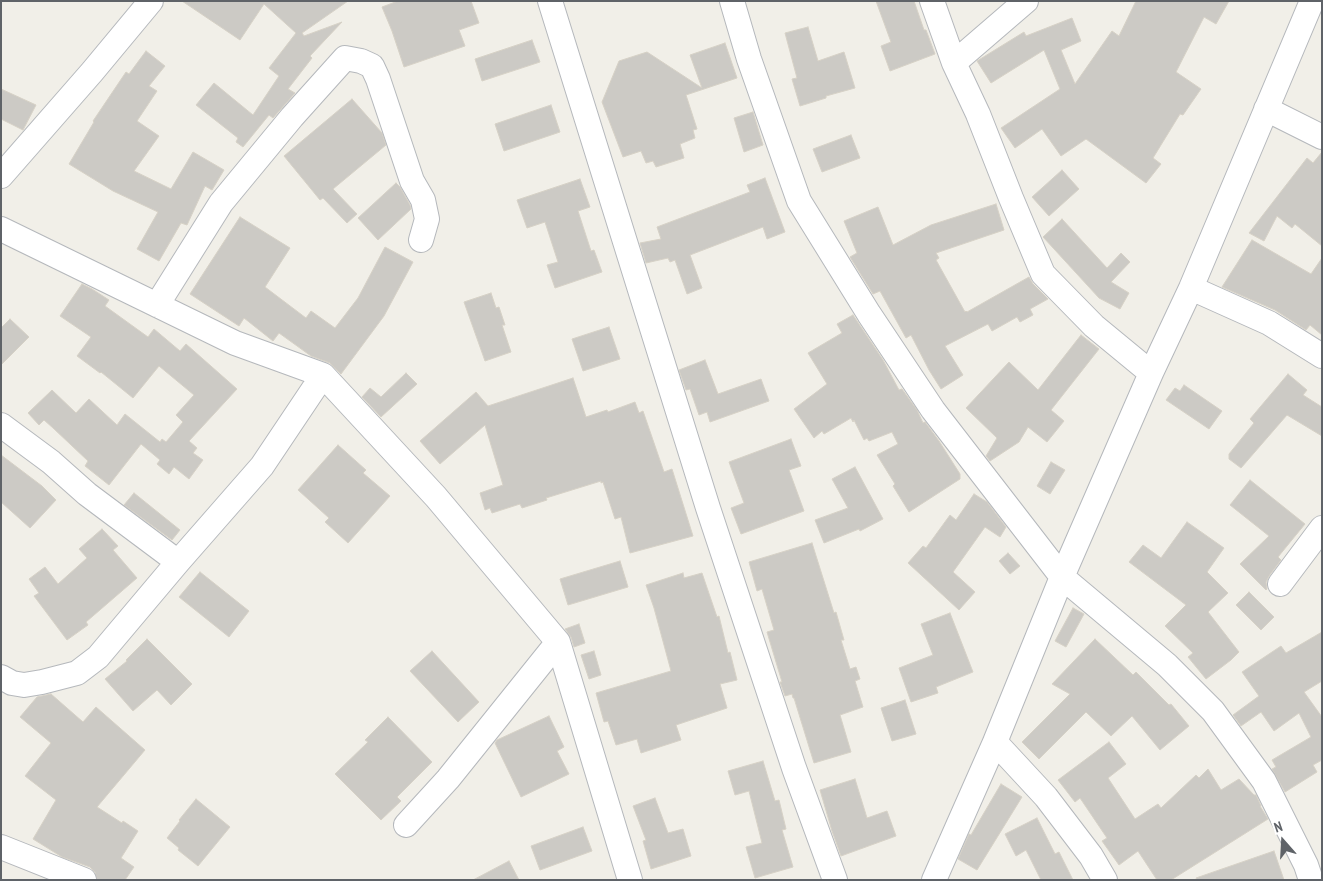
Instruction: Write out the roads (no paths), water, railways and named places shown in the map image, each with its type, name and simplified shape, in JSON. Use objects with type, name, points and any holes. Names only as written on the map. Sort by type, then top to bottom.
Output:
[{"type":"street","points":[[1,176],[151,1]]},
{"type":"street","points":[[550,1],[708,508],[794,768],[835,880]]},
{"type":"street","points":[[732,1],[749,59],[799,202],[869,314],[933,410],[1062,577],[1168,665],[1213,711],[1264,781],[1306,865],[1310,880]]},
{"type":"street","points":[[932,1],[954,63],[978,114],[1043,274],[1094,326],[1151,372]]},
{"type":"street","points":[[954,63],[1026,1]]},
{"type":"street","points":[[934,880],[994,742],[1062,577],[1151,372],[1191,288],[1312,1]]},
{"type":"street","points":[[157,305],[221,203],[345,58],[361,61],[372,66],[378,79],[412,181],[422,200],[427,219],[421,240]]},
{"type":"street","points":[[1266,109],[1322,137]]},
{"type":"street","points":[[1,229],[235,343],[323,375],[436,498],[558,642],[630,880]]},
{"type":"street","points":[[1191,288],[1269,323],[1322,356]]},
{"type":"street","points":[[1,677],[12,683],[24,686],[77,673],[98,657],[262,466],[323,375]]},
{"type":"street","points":[[1,425],[51,462],[87,494],[178,562]]},
{"type":"street","points":[[1280,584],[1322,528]]},
{"type":"street","points":[[406,825],[448,779],[558,642]]},
{"type":"street","points":[[994,742],[1046,797],[1091,856],[1105,880]]},
{"type":"street","points":[[1,847],[84,880]]}]
